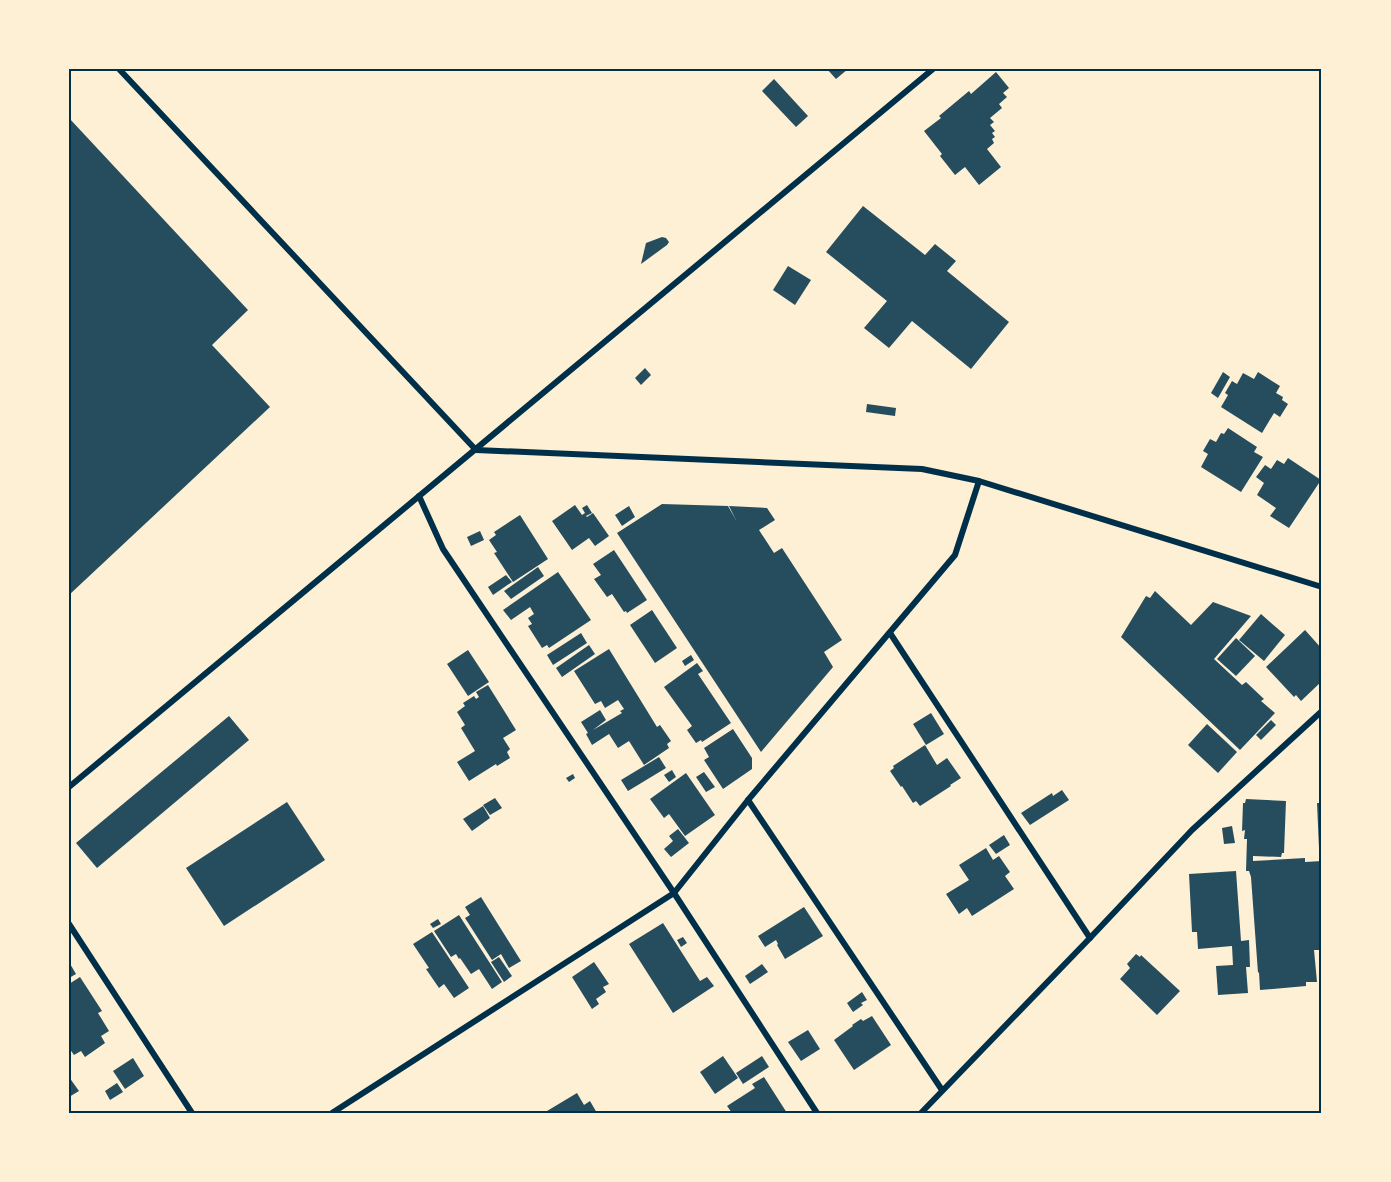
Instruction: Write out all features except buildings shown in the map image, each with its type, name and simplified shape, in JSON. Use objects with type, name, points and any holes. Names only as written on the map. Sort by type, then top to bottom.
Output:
[{"type":"street","points":[[119,69],[476,450],[922,469],[979,481],[1322,586]]},
{"type":"street","points":[[69,787],[933,69]]},
{"type":"street","points":[[332,1113],[675,893],[748,800],[955,555],[979,481]]},
{"type":"street","points":[[419,496],[443,549],[675,893],[817,1113]]},
{"type":"street","points":[[890,633],[1090,938]]},
{"type":"street","points":[[921,1113],[1192,830],[1322,711]]},
{"type":"street","points":[[748,800],[942,1090]]},
{"type":"street","points":[[69,924],[192,1113]]}]
